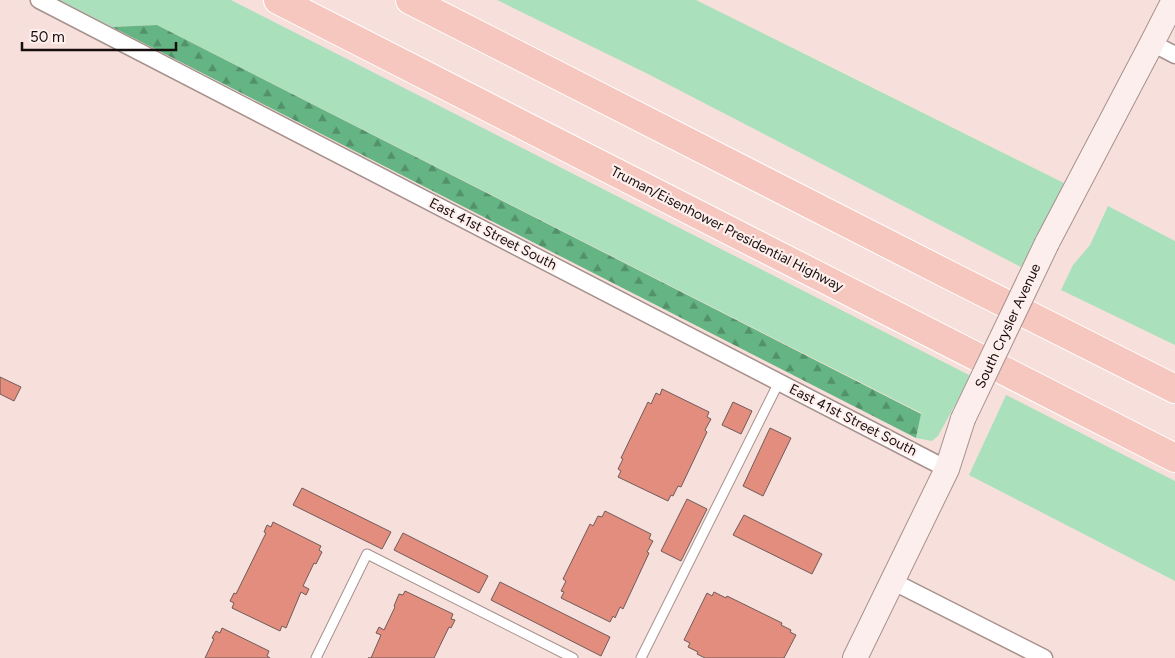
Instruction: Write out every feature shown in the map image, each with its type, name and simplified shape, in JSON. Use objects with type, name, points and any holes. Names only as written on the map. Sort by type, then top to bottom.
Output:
[{"type":"highway","name":"Truman/Eisenhower Presidential Highway","points":[[278,0],[1175,458]]},
{"type":"highway","points":[[410,0],[1175,389]]},
{"type":"highway","points":[[1107,354],[1175,383]]},
{"type":"main road","name":"South Crysler Avenue","points":[[855,658],[946,469],[963,419],[1047,243],[1174,0]]},
{"type":"street","name":"East 41st Street South","points":[[39,0],[946,469]]},
{"type":"street","points":[[1152,44],[1175,55]]},
{"type":"street","points":[[892,581],[1044,658]]},
{"type":"lane","points":[[641,658],[779,382]]},
{"type":"lane","points":[[316,658],[367,554],[573,658]]},
{"type":"green space","points":[[59,0],[231,0],[971,376],[938,436],[932,441],[916,438],[921,413],[157,25],[112,27]]},
{"type":"green space","points":[[497,0],[696,0],[1066,184],[1021,267],[648,74]]},
{"type":"green space","points":[[157,25],[921,414],[916,438],[112,27]]},
{"type":"green space","points":[[1108,206],[1175,241],[1175,345],[1061,290],[1073,265],[1090,245]]},
{"type":"green space","points":[[1006,395],[1175,481],[1175,581],[969,475]]},
{"type":"building","points":[[0,377],[21,387],[14,401],[0,394]]},
{"type":"building","points":[[662,389],[709,412],[707,417],[711,419],[705,430],[707,432],[681,487],[678,486],[668,501],[618,477],[621,471],[618,469],[623,459],[621,458],[648,402],[651,404],[656,393],[660,395]]},
{"type":"building","points":[[733,402],[752,411],[741,434],[722,425]]},
{"type":"building","points":[[770,428],[791,438],[763,496],[743,486]]},
{"type":"building","points":[[302,488],[391,532],[382,549],[293,505]]},
{"type":"building","points":[[687,499],[707,509],[681,561],[661,551]]},
{"type":"building","points":[[605,511],[651,534],[649,539],[653,541],[623,609],[620,607],[615,618],[613,616],[610,622],[561,598],[564,592],[561,591],[566,581],[563,579],[590,524],[593,526],[598,516],[602,517]]},
{"type":"building","points":[[744,515],[822,554],[812,574],[733,535]]},
{"type":"building","points":[[273,522],[321,546],[319,550],[322,552],[316,564],[314,563],[303,586],[309,589],[306,595],[301,592],[286,628],[282,626],[280,631],[232,608],[234,603],[230,601],[234,593],[236,594],[266,533],[264,532],[267,525],[271,527]]},
{"type":"building","points":[[403,533],[488,576],[479,593],[394,550]]},
{"type":"building","points":[[500,582],[610,637],[601,656],[491,600]]},
{"type":"building","points":[[405,591],[453,614],[451,619],[455,620],[451,628],[449,627],[434,658],[371,658],[381,635],[376,633],[379,627],[384,630],[399,594],[403,595]]},
{"type":"building","points":[[714,592],[726,598],[727,596],[782,623],[781,625],[791,630],[790,632],[796,635],[784,658],[705,658],[688,647],[690,643],[684,640],[707,593],[712,596]]},
{"type":"building","points":[[222,628],[269,651],[267,656],[270,658],[205,658],[214,639],[212,638],[216,631],[220,633]]}]
